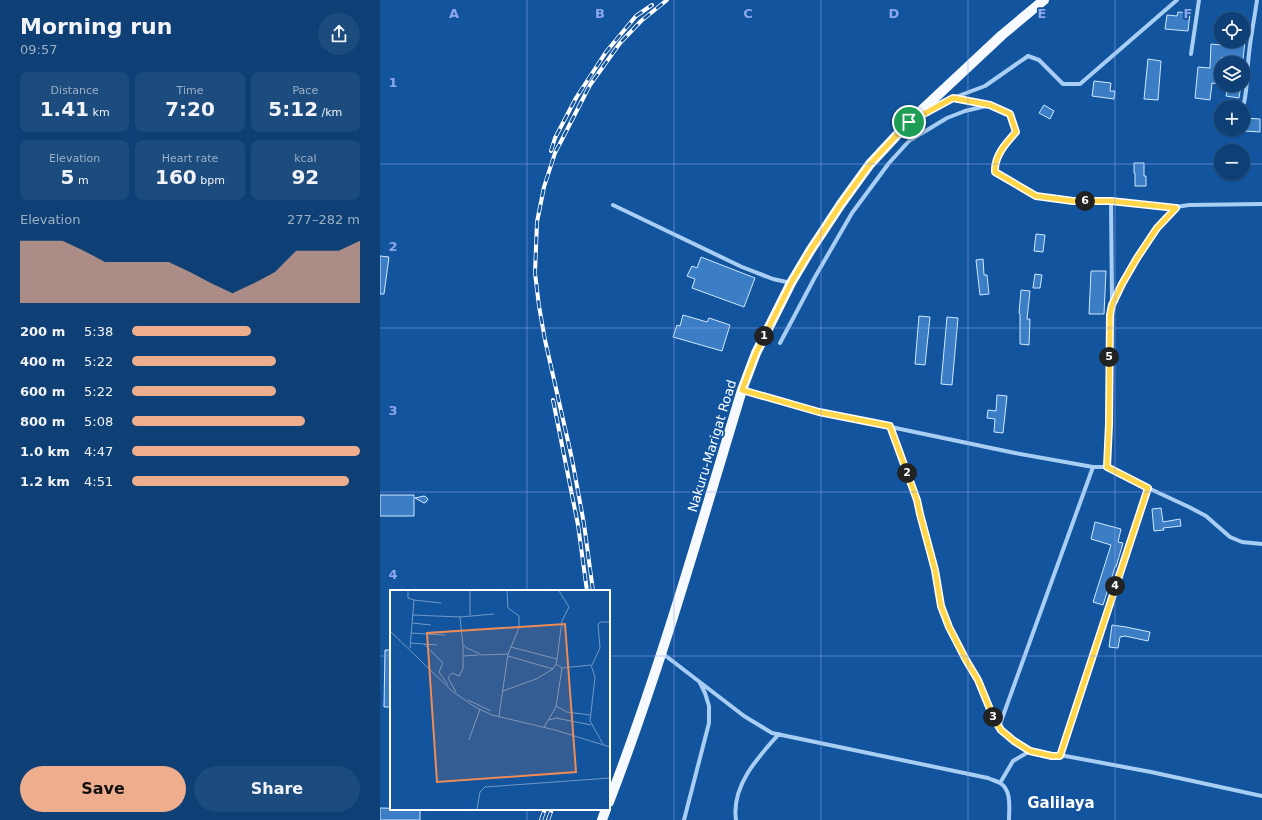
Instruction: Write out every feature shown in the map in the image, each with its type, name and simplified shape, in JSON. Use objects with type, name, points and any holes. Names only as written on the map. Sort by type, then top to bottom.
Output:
[{"type":"main road","name":"Nakuru-Marigat Road","points":[[610,799],[642,714],[662,653],[742,390],[756,353],[791,283],[841,204],[870,164],[909,122],[1002,35],[1044,0]]},
{"type":"main road","points":[[602,820],[606,810]]},
{"type":"street","points":[[909,122],[953,98],[985,86],[1028,56],[1039,60],[1063,84],[1080,84],[1176,0]]},
{"type":"street","points":[[1191,54],[1199,0]]},
{"type":"street","points":[[1245,100],[1248,65],[1258,0]]},
{"type":"street","points":[[953,98],[990,105],[1010,114],[1016,132],[1004,145],[995,164],[995,172],[1036,196],[1073,201],[1111,201],[1176,208],[1189,205],[1262,204]]},
{"type":"street","points":[[780,343],[815,276],[852,213],[889,163],[904,146],[909,141],[947,118],[965,110],[990,105]]},
{"type":"street","points":[[1107,467],[1110,315],[1112,305],[1111,201]]},
{"type":"street","points":[[613,205],[742,267],[772,279],[791,283]]},
{"type":"street","points":[[1112,305],[1122,284],[1157,228],[1176,208]]},
{"type":"street","points":[[742,390],[819,412],[1015,453],[1093,467],[1107,467],[1206,516],[1230,537],[1242,542],[1262,544]]},
{"type":"street","points":[[890,426],[917,500],[935,570],[941,606],[949,627],[978,680],[994,719],[1001,730],[1014,741],[1030,751],[1151,772],[1262,796]]},
{"type":"street","points":[[999,727],[1093,467]]},
{"type":"street","points":[[1060,756],[1148,488]]},
{"type":"street","points":[[662,653],[744,716],[772,733],[988,778],[1000,783],[1007,789],[1009,820]]},
{"type":"street","points":[[684,820],[709,723],[709,706],[700,682]]},
{"type":"street","points":[[736,820],[735,807],[738,792],[745,777],[766,748],[779,734]]},
{"type":"street","points":[[1000,783],[1014,761],[1030,751]]},
{"type":"building","points":[[1178,12],[1190,13],[1188,31],[1165,29],[1167,15],[1177,16]]},
{"type":"building","points":[[1211,44],[1214,44],[1214,48],[1244,48],[1243,56],[1214,56],[1214,83],[1212,83],[1210,100],[1195,98],[1198,67],[1210,68]]},
{"type":"building","points":[[1148,59],[1161,61],[1158,100],[1144,99]]},
{"type":"building","points":[[1094,81],[1111,83],[1110,91],[1115,91],[1114,99],[1092,96]]},
{"type":"building","points":[[1227,92],[1240,92],[1239,98],[1226,96]]},
{"type":"building","points":[[1044,105],[1054,111],[1050,119],[1039,113]]},
{"type":"building","points":[[1250,118],[1260,119],[1260,132],[1250,131]]},
{"type":"building","points":[[1134,163],[1144,163],[1146,186],[1135,186]]},
{"type":"building","points":[[1036,234],[1045,235],[1043,252],[1034,251]]},
{"type":"building","points":[[380,256],[389,257],[384,294],[380,294]]},
{"type":"building","points":[[701,257],[755,278],[744,307],[692,288],[695,279],[687,276],[692,266],[697,268]]},
{"type":"building","points":[[983,259],[984,275],[987,275],[989,294],[980,295],[976,260]]},
{"type":"building","points":[[1091,271],[1106,271],[1104,314],[1089,314]]},
{"type":"building","points":[[1035,274],[1042,275],[1040,288],[1033,288]]},
{"type":"building","points":[[1021,290],[1030,291],[1027,319],[1030,319],[1029,345],[1020,344],[1019,313]]},
{"type":"building","points":[[683,315],[707,322],[709,318],[730,325],[722,351],[673,337],[677,325],[680,326]]},
{"type":"building","points":[[919,316],[930,317],[925,365],[915,364]]},
{"type":"building","points":[[947,317],[958,318],[952,385],[941,384]]},
{"type":"building","points":[[997,395],[1007,396],[1003,433],[994,432],[995,419],[987,418],[988,410],[996,411]]},
{"type":"building","points":[[380,495],[414,495],[414,516],[380,516]]},
{"type":"building","points":[[424,496],[428,499],[424,503],[415,498]]},
{"type":"building","points":[[1161,508],[1163,522],[1180,519],[1181,526],[1163,528],[1164,530],[1154,531],[1152,509]]},
{"type":"building","points":[[1095,522],[1121,529],[1118,542],[1123,543],[1103,605],[1093,602],[1111,545],[1091,539]]},
{"type":"building","points":[[1112,625],[1150,632],[1148,641],[1125,636],[1120,637],[1118,648],[1109,647]]},
{"type":"building","points":[[385,650],[390,650],[390,707],[384,707]]},
{"type":"building","points":[[380,808],[390,808],[390,810],[420,810],[420,820],[380,820]]},
{"type":"railway","points":[[593,590],[584,524],[572,459],[545,340],[539,306],[535,273],[537,222],[544,187],[555,153],[590,85],[620,43],[641,21],[667,0]]},
{"type":"railway","points":[[551,151],[555,138],[576,98],[606,52],[636,16],[652,5]]},
{"type":"railway","points":[[553,400],[578,525],[587,590]]},
{"type":"railway","points":[[541,820],[545,810]]},
{"type":"railway","points":[[548,820],[552,810]]},
{"type":"district","name":"Galilaya","points":[[1061,803]]},
{"type":"route","points":[[953,98],[990,105],[1010,114],[1016,132],[1004,145],[995,164],[995,172],[1036,196],[1073,201],[1111,201],[1176,208],[1157,228],[1137,258],[1112,305],[1110,315],[1108,371],[1109,424],[1107,467],[1116,473],[1148,488],[1060,756],[1052,756],[1030,751],[1014,741],[1001,730],[994,719],[978,680],[949,627],[941,606],[935,570],[917,500],[890,426],[819,412],[742,390],[756,353],[770,324],[791,283],[810,251],[870,164],[909,122],[953,98]]}]
